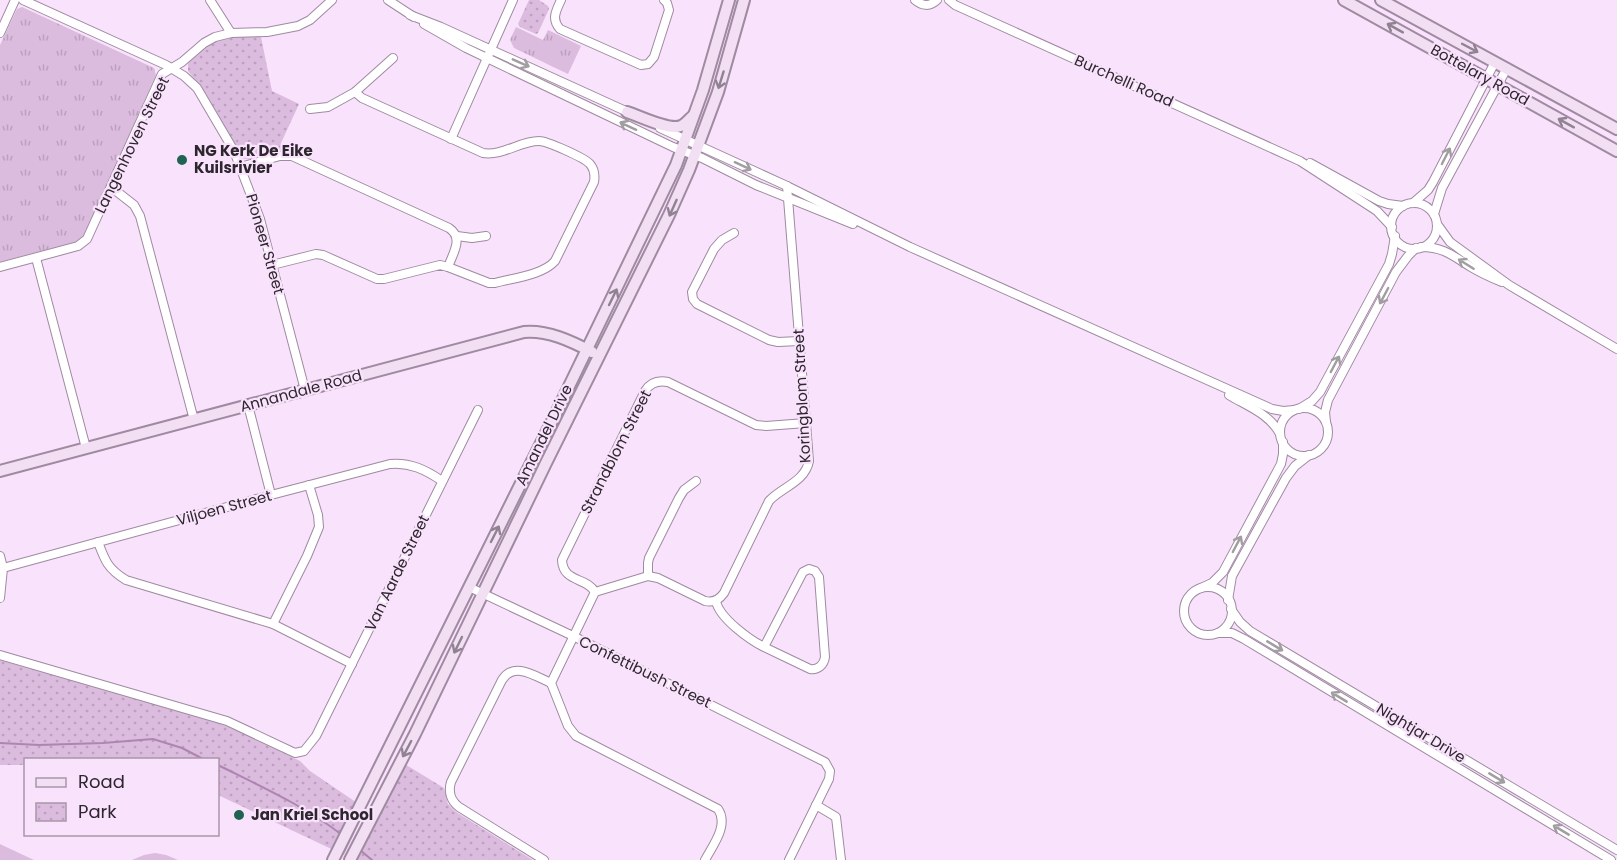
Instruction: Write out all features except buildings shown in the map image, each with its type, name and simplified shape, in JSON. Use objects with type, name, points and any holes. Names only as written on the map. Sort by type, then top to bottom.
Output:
[{"type":"street","points":[[0,33],[15,0]]},
{"type":"street","name":"Pioneer Street","points":[[23,0],[172,68],[191,82],[203,98],[231,146],[260,219],[305,390]]},
{"type":"street","points":[[210,0],[231,33]]},
{"type":"street","name":"Langenhoven Street","points":[[0,267],[78,246],[84,242],[89,236],[162,74],[182,62],[209,39],[220,34],[262,33],[298,26],[310,20],[332,0]]},
{"type":"street","points":[[388,0],[438,33],[488,59],[683,146],[787,186],[910,247],[1272,409],[1283,411],[1310,409],[1326,422]]},
{"type":"street","points":[[451,139],[513,0]]},
{"type":"street","points":[[561,0],[554,18],[560,29],[641,65],[648,63],[654,57],[669,10],[664,0]]},
{"type":"street","name":"Amandel Drive","points":[[334,858],[648,225],[695,114],[729,0]]},
{"type":"street","name":"Amandel Drive","points":[[350,860],[415,734],[669,215],[718,93],[744,0]]},
{"type":"street","points":[[915,0],[925,5],[936,1]]},
{"type":"street","name":"Bottelary Road","points":[[1344,0],[1617,151]]},
{"type":"street","name":"Bottelary Road","points":[[1381,0],[1617,129]]},
{"type":"street","name":"Burchelli Road","points":[[936,1],[952,3],[1300,161],[1377,211],[1392,227]]},
{"type":"street","points":[[410,15],[627,112],[676,127],[686,123],[695,114]]},
{"type":"street","points":[[310,109],[328,107],[355,92],[393,58]]},
{"type":"street","points":[[1495,62],[1428,190],[1413,203],[1403,206],[1396,212],[1392,227],[1395,236],[1406,247],[1430,247],[1445,251],[1473,268],[1509,285],[1617,349]]},
{"type":"street","points":[[1434,214],[1442,188],[1507,68]]},
{"type":"street","points":[[272,265],[310,254],[320,254],[374,278],[381,279],[436,265],[492,283],[541,271],[549,267],[557,258],[595,178],[592,166],[586,160],[544,141],[532,142],[495,153],[479,152],[362,98],[355,92]]},
{"type":"street","points":[[627,112],[683,146]]},
{"type":"street","points":[[696,151],[756,185],[910,247]]},
{"type":"street","points":[[240,167],[284,155],[292,156],[449,228],[457,236],[457,244],[448,267]]},
{"type":"street","name":"Burchelli Road","points":[[1300,161],[1313,164],[1379,201],[1403,206]]},
{"type":"street","points":[[111,186],[138,210],[194,420]]},
{"type":"street","name":"Koringblom Street","points":[[716,601],[724,593],[769,501],[799,479],[806,471],[808,461],[787,186]]},
{"type":"street","points":[[1413,203],[1431,210],[1444,236],[1450,242],[1509,285]]},
{"type":"street","points":[[1228,600],[1232,576],[1286,478],[1295,466],[1309,455],[1319,451],[1326,442],[1328,432],[1325,412],[1328,400],[1396,272],[1408,256],[1430,242],[1437,229],[1437,224]]},
{"type":"street","points":[[734,233],[722,240],[714,249],[693,289],[693,299],[699,305],[770,340],[799,341]]},
{"type":"street","points":[[457,236],[472,238],[486,236]]},
{"type":"street","points":[[1201,588],[1215,588],[1221,592],[1232,609],[1228,625],[1218,633],[1206,635],[1195,631],[1185,617],[1185,605],[1191,594],[1201,588],[1212,583],[1223,572],[1281,464],[1283,421],[1290,413],[1312,401],[1320,392],[1389,264],[1395,236]]},
{"type":"street","points":[[36,258],[87,448]]},
{"type":"street","name":"Annandale Road","points":[[0,471],[524,332],[554,335],[600,356]]},
{"type":"street","points":[[1196,376],[1265,416],[1276,427],[1286,446],[1294,453],[1309,455]]},
{"type":"street","name":"Strandblom Street","points":[[595,592],[567,574],[562,560],[650,385],[657,381],[668,382],[756,425],[806,423]]},
{"type":"street","points":[[248,405],[271,495]]},
{"type":"street","name":"Van Aarde Street","points":[[0,655],[226,721],[295,753],[300,753],[307,749],[316,736],[478,410]]},
{"type":"street","name":"Viljoen Street","points":[[3,568],[390,464],[400,463],[418,468],[442,481]]},
{"type":"street","points":[[648,576],[649,558],[679,498],[684,490],[696,481]]},
{"type":"street","points":[[273,624],[307,556],[318,527],[318,515],[309,486]]},
{"type":"street","points":[[98,542],[110,569],[126,580],[273,624],[352,664]]},
{"type":"street","points":[[0,556],[3,568],[0,598]]},
{"type":"street","points":[[705,860],[723,823],[722,815],[715,806],[576,736],[567,726],[551,683],[595,592],[648,576],[658,578],[705,601],[716,601],[721,612],[747,637],[764,647],[810,669],[817,668],[823,663],[825,657],[819,577],[815,571],[809,569],[803,572],[764,647]]},
{"type":"street","name":"Confettibush Street","points":[[469,587],[820,759],[827,765],[830,775],[816,806]]},
{"type":"street","name":"Nightjar Drive","points":[[1232,609],[1240,622],[1250,631],[1617,850]]},
{"type":"street","name":"Nightjar Drive","points":[[1218,633],[1232,633],[1244,639],[1611,860]]},
{"type":"street","points":[[544,860],[459,807],[452,799],[450,790],[502,680],[509,672],[520,670],[551,683]]},
{"type":"street","points":[[789,860],[816,806],[836,817],[841,860]]},
{"type":"green space","points":[[529,0],[539,0],[549,9],[536,34],[518,24]]},
{"type":"green space","points":[[22,7],[154,68],[156,75],[84,236],[75,242],[0,262],[0,45],[17,9]]},
{"type":"green space","points":[[516,27],[543,40],[548,30],[581,46],[568,74],[514,48],[510,40]]},
{"type":"green space","points":[[228,37],[261,37],[272,91],[299,104],[281,143],[283,151],[250,160],[242,158],[206,94],[188,71],[191,59],[214,41]]},
{"type":"green space","points":[[0,660],[207,718],[237,730],[300,761],[310,771],[366,809],[344,855],[219,795],[219,758],[24,758],[24,765],[0,765]]},
{"type":"green space","points":[[403,763],[444,788],[448,804],[456,812],[533,860],[355,860]]},
{"type":"green space","points":[[0,844],[4,846],[34,860],[0,860]]},
{"type":"green space","points":[[155,853],[178,860],[132,860],[144,855]]},
{"type":"waterway","points":[[0,743],[39,745],[153,739],[182,748],[201,758]]},
{"type":"waterway","points":[[219,766],[298,806],[342,835]]},
{"type":"waterway","points":[[360,850],[372,860]]},
{"type":"place","name":"NG Kerk De Eike Kuilsrivier","points":[[182,160]]},
{"type":"place","name":"Jan Kriel School","points":[[239,815]]}]
